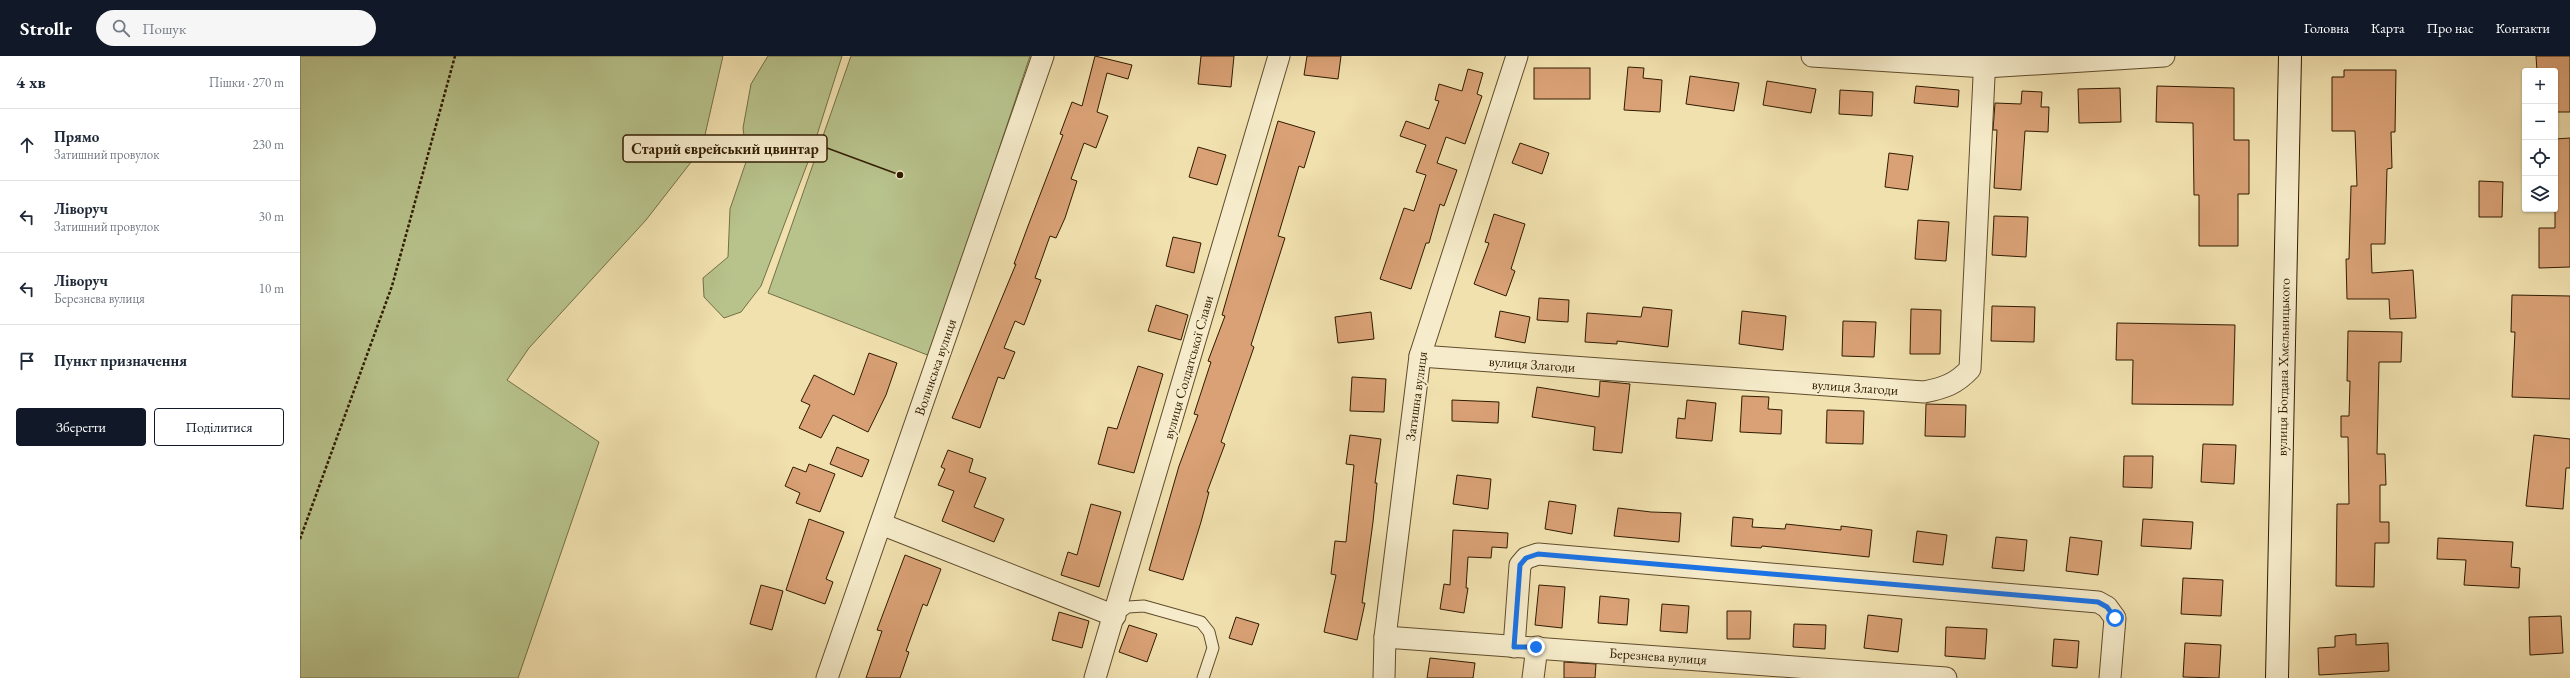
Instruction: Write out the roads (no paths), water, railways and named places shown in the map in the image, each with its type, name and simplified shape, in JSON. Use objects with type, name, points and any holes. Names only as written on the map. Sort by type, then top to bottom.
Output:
[{"type":"main road","name":"вулиця Богдана Хмельницького","points":[[2277,678],[2290,56]]},
{"type":"street","name":"Волинська вулиця","points":[[827,678],[1043,56]]},
{"type":"street","name":"вулиця Солдатської Слави","points":[[1095,678],[1115,616],[1279,56]]},
{"type":"street","name":"Затишна вулиця","points":[[1384,678],[1385,637],[1420,356],[1517,56]]},
{"type":"street","points":[[1812,56],[1985,61],[2164,56]]},
{"type":"street","name":"вулиця Злагоди","points":[[1420,356],[1924,392],[1942,388],[1958,382],[1970,369],[1985,61]]},
{"type":"street","points":[[881,524],[1115,616]]},
{"type":"street","points":[[1514,647],[1520,565],[1526,558],[1538,554],[2098,602],[2107,607],[2115,618],[2110,678]]},
{"type":"street","name":"Березнева вулиця","points":[[1385,637],[1946,678]]},
{"type":"street","points":[[1534,678],[1536,647]]},
{"type":"lane","points":[[1115,616],[1128,607],[1144,606],[1201,622],[1209,632],[1213,648],[1203,678]]},
{"type":"place","name":"Старий єврейський цвинтар","points":[[900,175]]}]
